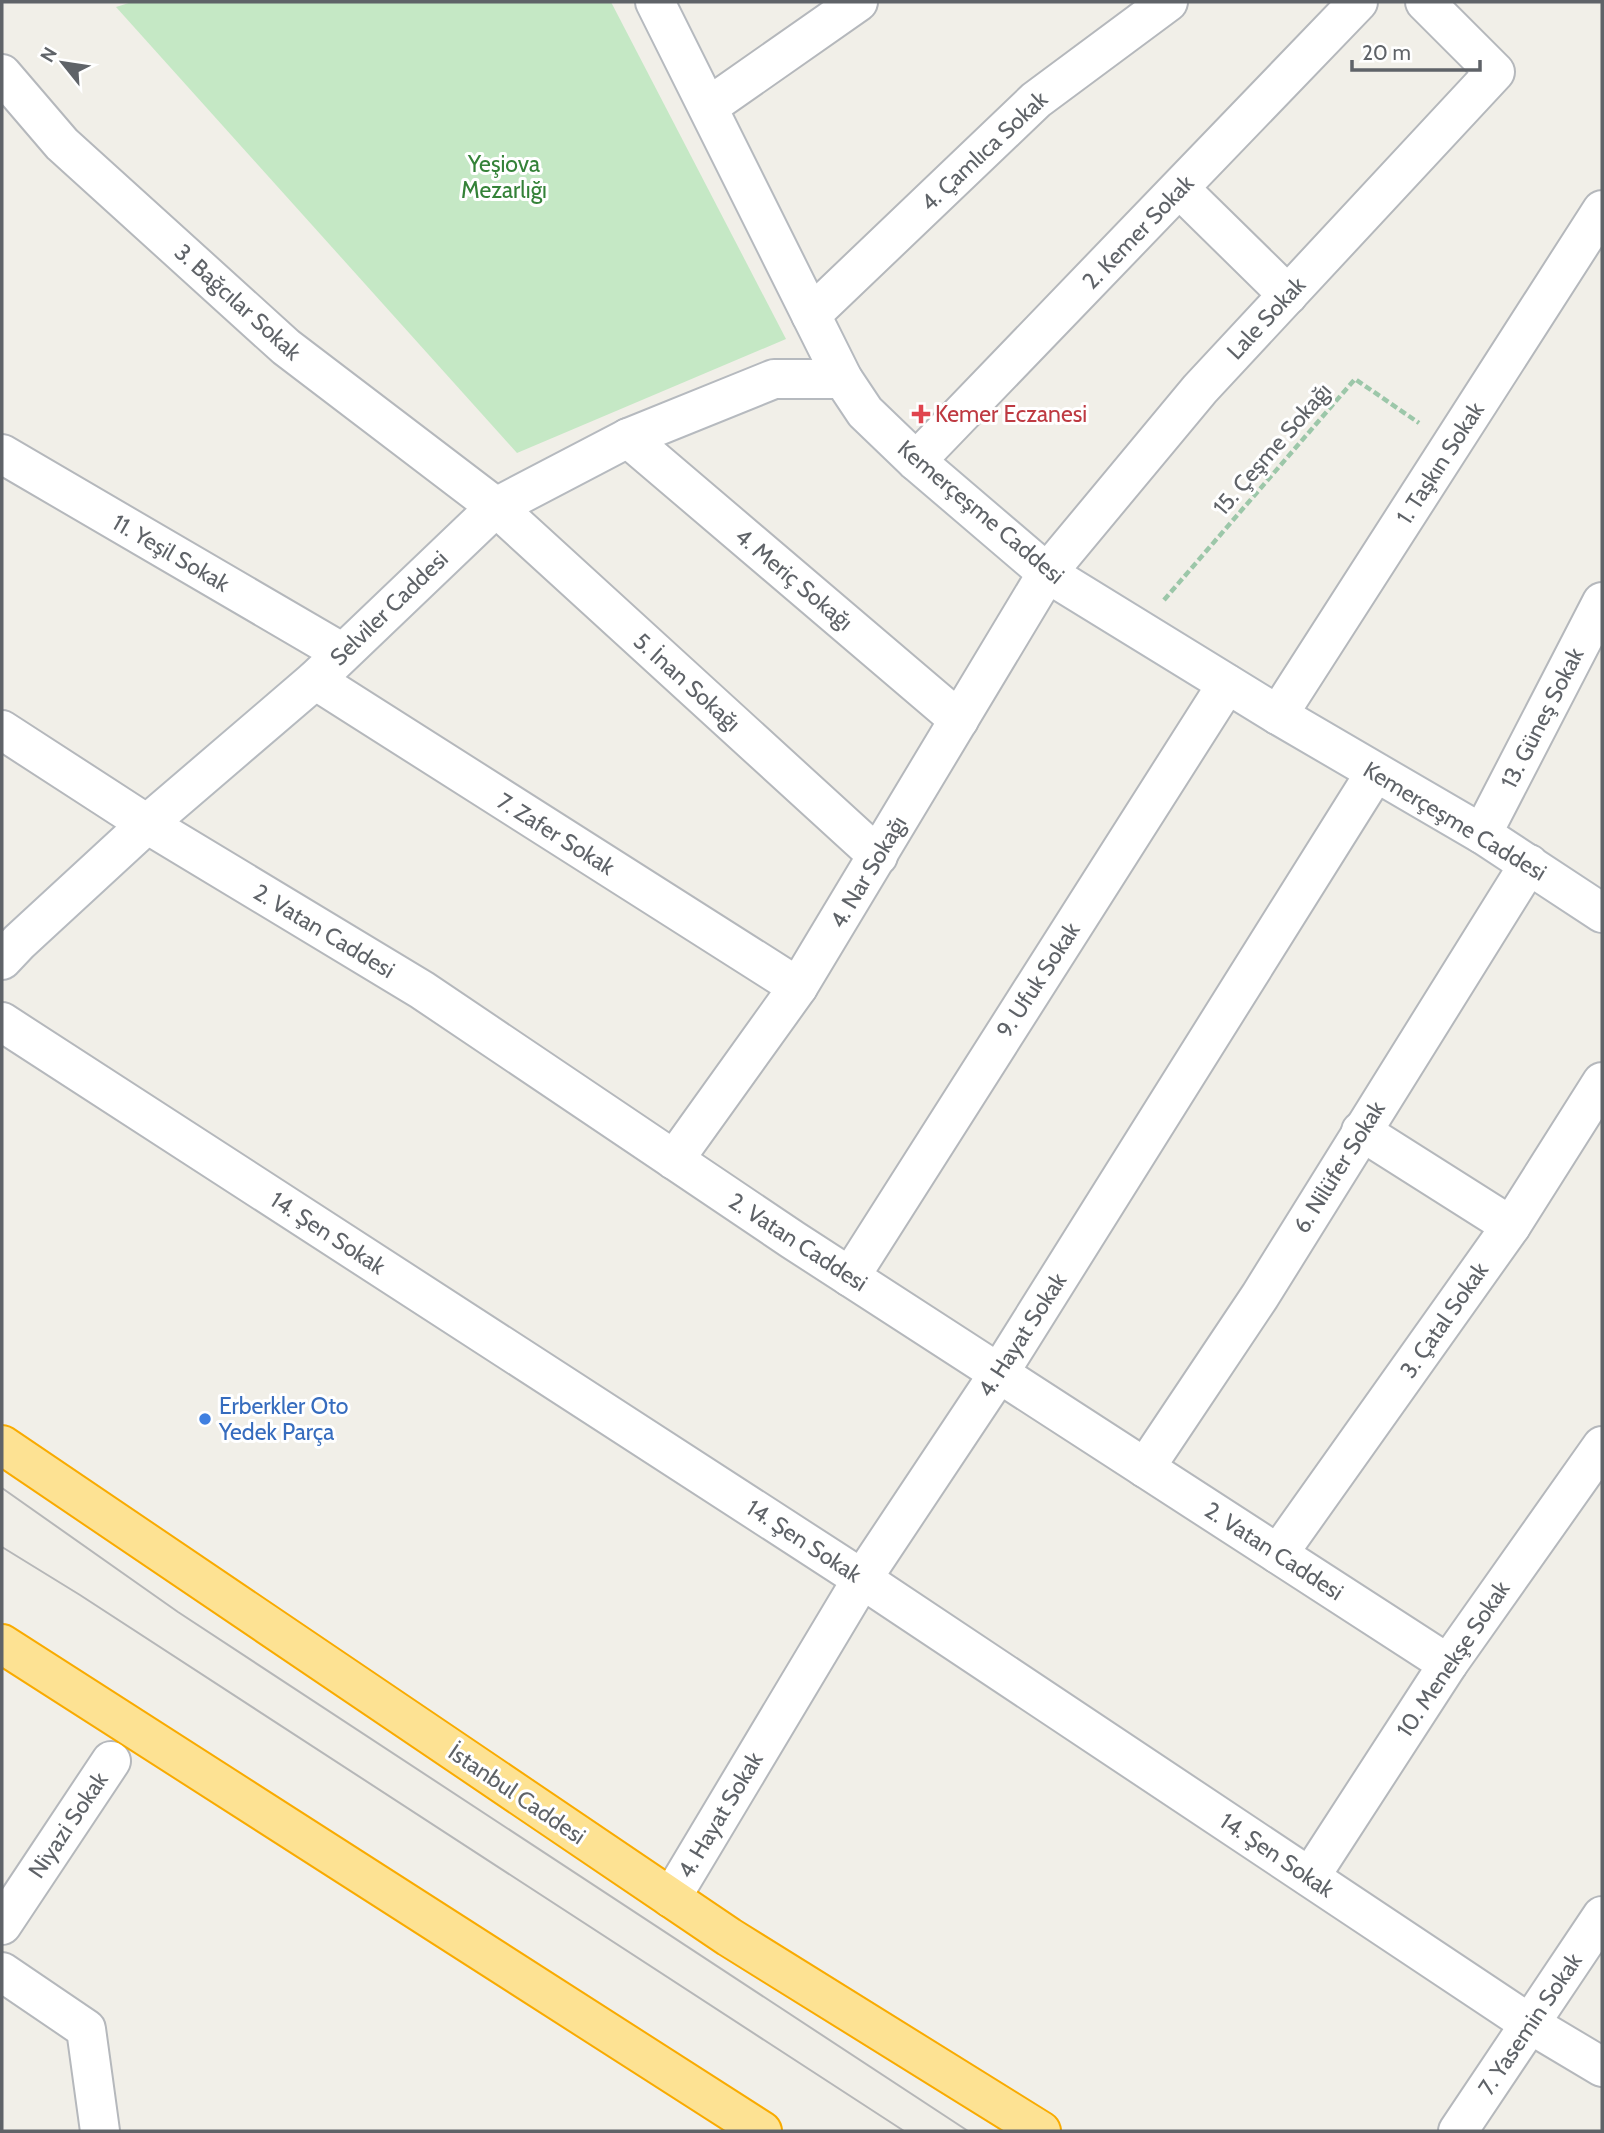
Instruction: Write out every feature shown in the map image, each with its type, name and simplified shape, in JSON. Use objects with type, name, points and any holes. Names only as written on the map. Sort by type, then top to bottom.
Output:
[{"type":"highway","name":"İstanbul Caddesi","points":[[2,1445],[671,1898],[1041,2131]]},
{"type":"highway","points":[[2,1644],[762,2131]]},
{"type":"street","name":"Kemerçeşme Caddesi","points":[[655,2],[843,379],[865,412],[916,461],[1047,573],[1375,773],[1482,834],[1602,913]]},
{"type":"street","points":[[708,107],[858,2]]},
{"type":"street","name":"2. Kemer Sokak","points":[[916,461],[1358,2]]},
{"type":"street","name":"Lale Sokak","points":[[1047,573],[1200,389],[1495,72],[1425,2]]},
{"type":"street","name":"4. Çamlıca Sokak","points":[[811,314],[1036,100],[1162,4]]},
{"type":"street","name":"3. Bağcılar Sokak","points":[[2,74],[62,144],[286,347],[496,507]]},
{"type":"street","points":[[1180,189],[1288,295]]},
{"type":"street","name":"1. Taşkın Sokak","points":[[1279,715],[1602,210]]},
{"type":"street","name":"Selviler Caddesi","points":[[7,944],[314,680],[496,507],[628,438],[774,379],[843,379]]},
{"type":"street","name":"4. Meriç Sokağı","points":[[628,438],[959,720]]},
{"type":"street","name":"11. Yeşil Sokak","points":[[2,454],[341,652]]},
{"type":"street","name":"5. İnan Sokağı","points":[[496,507],[878,856]]},
{"type":"street","name":"4. Nar Sokağı","points":[[674,1160],[798,987],[1047,573]]},
{"type":"street","name":"13. Güneş Sokak","points":[[1482,834],[1602,602]]},
{"type":"street","name":"7. Zafer Sokak","points":[[314,680],[798,987]]},
{"type":"street","name":"9. Ufuk Sokak","points":[[849,1277],[1227,684]]},
{"type":"street","name":"2. Vatan Caddesi","points":[[2,730],[147,824],[422,990],[849,1277],[1448,1664]]},
{"type":"street","name":"4. Hayat Sokak","points":[[671,1898],[862,1579],[999,1373],[1375,773]]},
{"type":"street","name":"6. Nilüfer Sokak","points":[[1145,1468],[1260,1296],[1529,864]]},
{"type":"street","name":"14. Şen Sokak","points":[[2,1022],[862,1579],[1530,2024],[1602,2067]]},
{"type":"street","name":"3. Çatal Sokak","points":[[1278,1554],[1511,1226],[1602,1082]]},
{"type":"street","points":[[1361,1131],[1511,1226]]},
{"type":"street","name":"10. Menekşe Sokak","points":[[1310,1877],[1448,1664],[1602,1446]]},
{"type":"street","name":"Niyazi Sokak","points":[[2,1924],[111,1761]]},
{"type":"street","name":"7. Yasemin Sokak","points":[[1458,2131],[1602,1916]]},
{"type":"street","points":[[2,1972],[86,2029],[100,2131]]},
{"type":"path","name":"15. Çeşme Sokağı","points":[[1139,629],[1355,379],[1452,445]]},
{"type":"green space","name":"Yeşiova Mezarlığı","points":[[132,2],[611,2],[786,339],[517,453],[116,7]]},
{"type":"tram line","points":[[2,1488],[178,1612],[968,2131]]},
{"type":"tram line","points":[[2,1547],[904,2131]]},
{"type":"place","name":"Kemer Eczanesi","points":[[921,414]]},
{"type":"place","name":"Erberkler Oto Yedek Parça","points":[[205,1419]]}]
